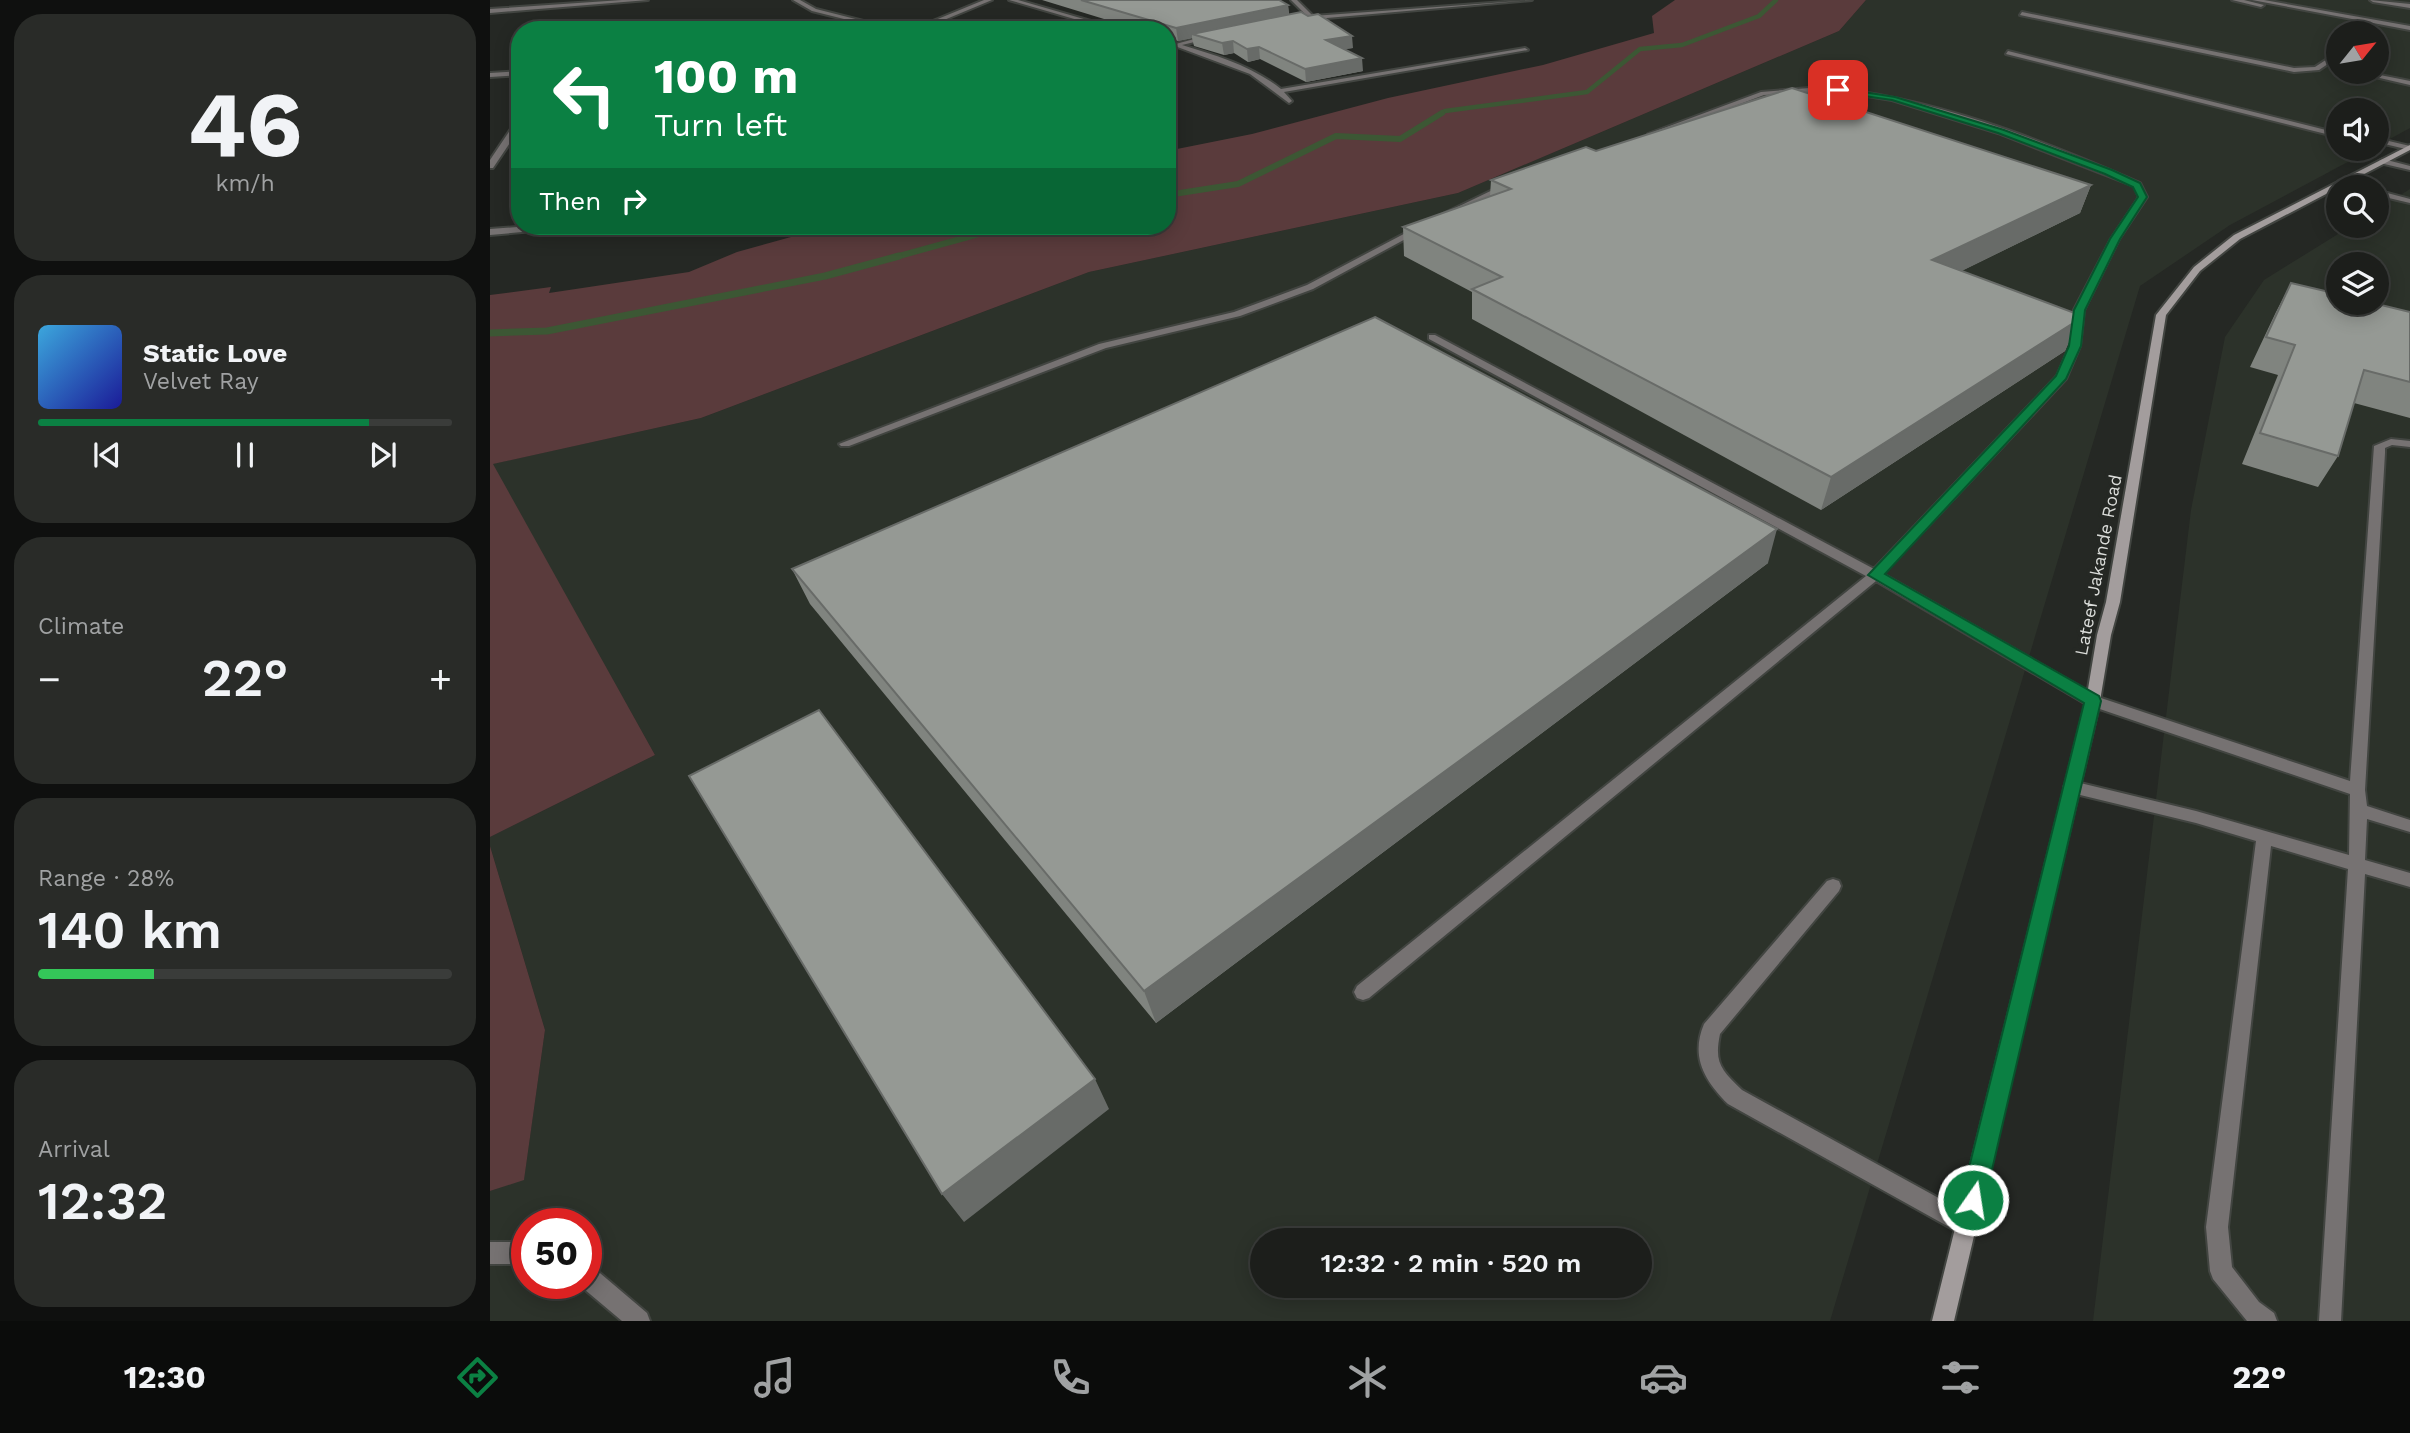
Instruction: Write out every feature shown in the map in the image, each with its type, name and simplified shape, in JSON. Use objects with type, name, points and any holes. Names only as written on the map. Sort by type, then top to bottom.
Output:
[{"type":"main road","name":"Lateef Jakande Road","points":[[2389,158],[2410,148]]},
{"type":"main road","name":"Lateef Jakande Road","points":[[2357,175],[2383,161]]},
{"type":"main road","name":"Lateef Jakande Road","points":[[1944,1321],[2093,701],[2104,635],[2113,602],[2161,316],[2179,287],[2217,250],[2253,225],[2326,191]]},
{"type":"street","points":[[490,11],[645,0]]},
{"type":"street","points":[[796,0],[814,9],[861,21]]},
{"type":"street","points":[[936,21],[989,0]]},
{"type":"street","points":[[1012,0],[1087,21]]},
{"type":"street","points":[[1294,0],[1311,17]]},
{"type":"street","points":[[1291,19],[1529,0]]},
{"type":"street","points":[[2235,0],[2353,21]]},
{"type":"street","points":[[2255,0],[2410,27]]},
{"type":"street","points":[[2373,0],[2410,6]]},
{"type":"street","points":[[2314,10],[2323,5]]},
{"type":"street","points":[[2022,14],[2294,70],[2308,71],[2325,65]]},
{"type":"street","points":[[1176,43],[1223,34]]},
{"type":"street","points":[[1176,45],[1225,60],[1281,91],[1289,101]]},
{"type":"street","points":[[1281,91],[1525,50]]},
{"type":"street","points":[[2008,53],[2325,133]]},
{"type":"street","points":[[490,75],[511,74]]},
{"type":"street","points":[[2389,79],[2410,83]]},
{"type":"street","points":[[1363,992],[1875,575],[2062,377],[2075,346],[2079,310],[2115,239],[2143,197],[2137,185],[2001,131],[1893,98],[1855,92],[1822,89],[1763,93],[1646,136]]},
{"type":"street","points":[[490,166],[511,135]]},
{"type":"street","points":[[2389,143],[2410,148]]},
{"type":"street","points":[[2383,161],[2410,168]]},
{"type":"street","points":[[1438,219],[1516,182]]},
{"type":"street","points":[[2389,195],[2410,201]]},
{"type":"street","points":[[845,444],[1103,346],[1237,314],[1300,291],[1426,225]]},
{"type":"street","points":[[490,232],[511,230]]},
{"type":"street","points":[[1432,337],[1875,575],[2093,701],[2357,790]]},
{"type":"street","points":[[2330,1321],[2357,863],[2357,790],[2380,446],[2391,442],[2410,444]]},
{"type":"street","points":[[2072,787],[2196,817],[2410,880]]},
{"type":"street","points":[[2359,810],[2410,826]]},
{"type":"street","points":[[2264,839],[2217,1227],[2221,1271],[2251,1310],[2266,1321]]},
{"type":"street","points":[[1833,886],[1711,1030],[1705,1054],[1714,1077],[1735,1097],[1967,1226]]},
{"type":"street","points":[[490,1253],[511,1254]]},
{"type":"street","points":[[602,1290],[639,1321]]},
{"type":"shaded area","points":[[1675,0],[1866,0],[1839,31],[1458,193],[1089,272],[701,418],[493,464],[655,755],[490,837],[490,295],[551,287],[549,293],[689,272],[737,252],[798,235],[1176,235],[1176,149],[1252,134],[1388,98],[1543,65],[1654,33],[1652,16]]},
{"type":"shaded area","points":[[1866,0],[2410,0],[2410,128],[2389,139],[2389,98],[2326,98],[2326,161],[2350,161],[2230,225],[2140,286],[1830,1321],[490,1321],[490,1191],[524,1179],[545,1030],[490,846],[490,837],[655,755],[492,464],[701,418],[1089,272],[1458,193],[1839,31]]},
{"type":"shaded area","points":[[2410,189],[2410,1321],[2093,1321],[2191,510],[2225,337],[2264,280],[2332,238],[2389,238],[2389,202]]},
{"type":"shaded area","points":[[490,846],[545,1030],[524,1180],[490,1191]]},
{"type":"building","points":[[1081,0],[1279,0],[1288,5],[1176,28],[1176,21],[1152,21]]},
{"type":"building","points":[[1301,12],[1308,16],[1318,14],[1352,36],[1326,40],[1362,58],[1305,69],[1259,47],[1247,49],[1233,41],[1222,43],[1192,34]]},
{"type":"building","points":[[1792,88],[2091,185],[1932,260],[2080,315],[2078,320],[1831,477],[1472,289],[1502,277],[1403,227],[1511,189],[1491,180],[1586,147],[1596,151]]},
{"type":"building","points":[[2291,283],[2326,291],[2326,315],[2389,315],[2389,307],[2410,312],[2410,382],[2364,370],[2338,456],[2260,433],[2295,345],[2266,337]]},
{"type":"building","points":[[1375,317],[1777,529],[1144,991],[792,569]]},
{"type":"building","points":[[819,710],[1095,1079],[942,1194],[689,776]]},
{"type":"waterway","points":[[1440,114],[1445,111],[1587,92],[1640,49],[1682,45],[1759,16],[1776,0]]},
{"type":"waterway","points":[[1176,194],[1238,184],[1336,136],[1400,139],[1442,113]]},
{"type":"waterway","points":[[892,258],[975,235]]},
{"type":"waterway","points":[[490,333],[547,331],[825,276],[899,256]]},
{"type":"route","points":[[1838,90],[1893,98],[2001,131],[2137,185],[2143,197],[2115,239],[2079,310],[2075,346],[2062,377],[1875,575],[2093,701],[1973,1200]]}]
